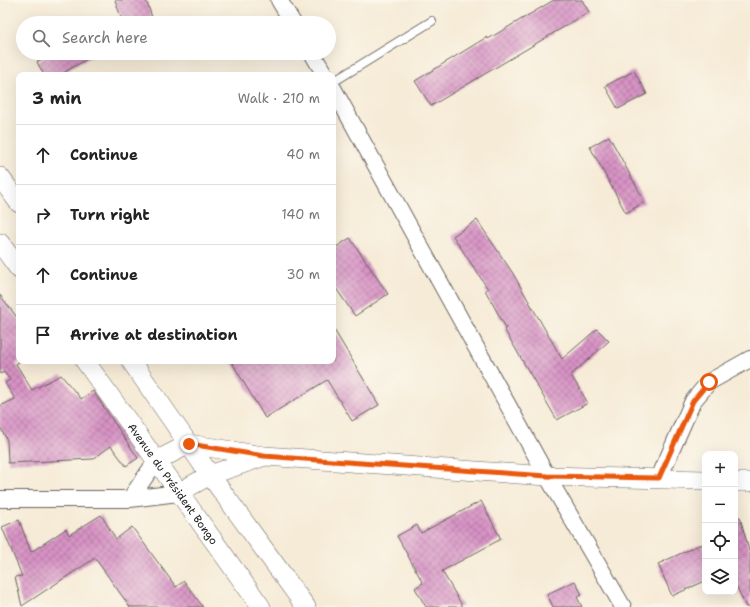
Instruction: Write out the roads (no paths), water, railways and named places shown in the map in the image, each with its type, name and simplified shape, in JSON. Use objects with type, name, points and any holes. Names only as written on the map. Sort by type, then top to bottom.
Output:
[{"type":"street","points":[[278,0],[288,16]]},
{"type":"street","points":[[316,60],[323,72]]},
{"type":"street","points":[[336,93],[547,476],[623,607]]},
{"type":"street","points":[[0,177],[16,199]]},
{"type":"street","points":[[0,243],[16,264]]},
{"type":"street","points":[[659,478],[693,401],[709,382],[750,359]]},
{"type":"street","name":"Avenue du Président Bongo","points":[[87,364],[261,607]]},
{"type":"street","points":[[133,364],[210,475],[306,607]]},
{"type":"street","points":[[130,499],[156,461],[189,444],[264,456],[547,476],[702,480]]},
{"type":"street","points":[[0,499],[130,499],[178,493],[210,475],[264,456]]},
{"type":"street","points":[[738,482],[750,482]]},
{"type":"lane","points":[[336,80],[432,20]]}]
